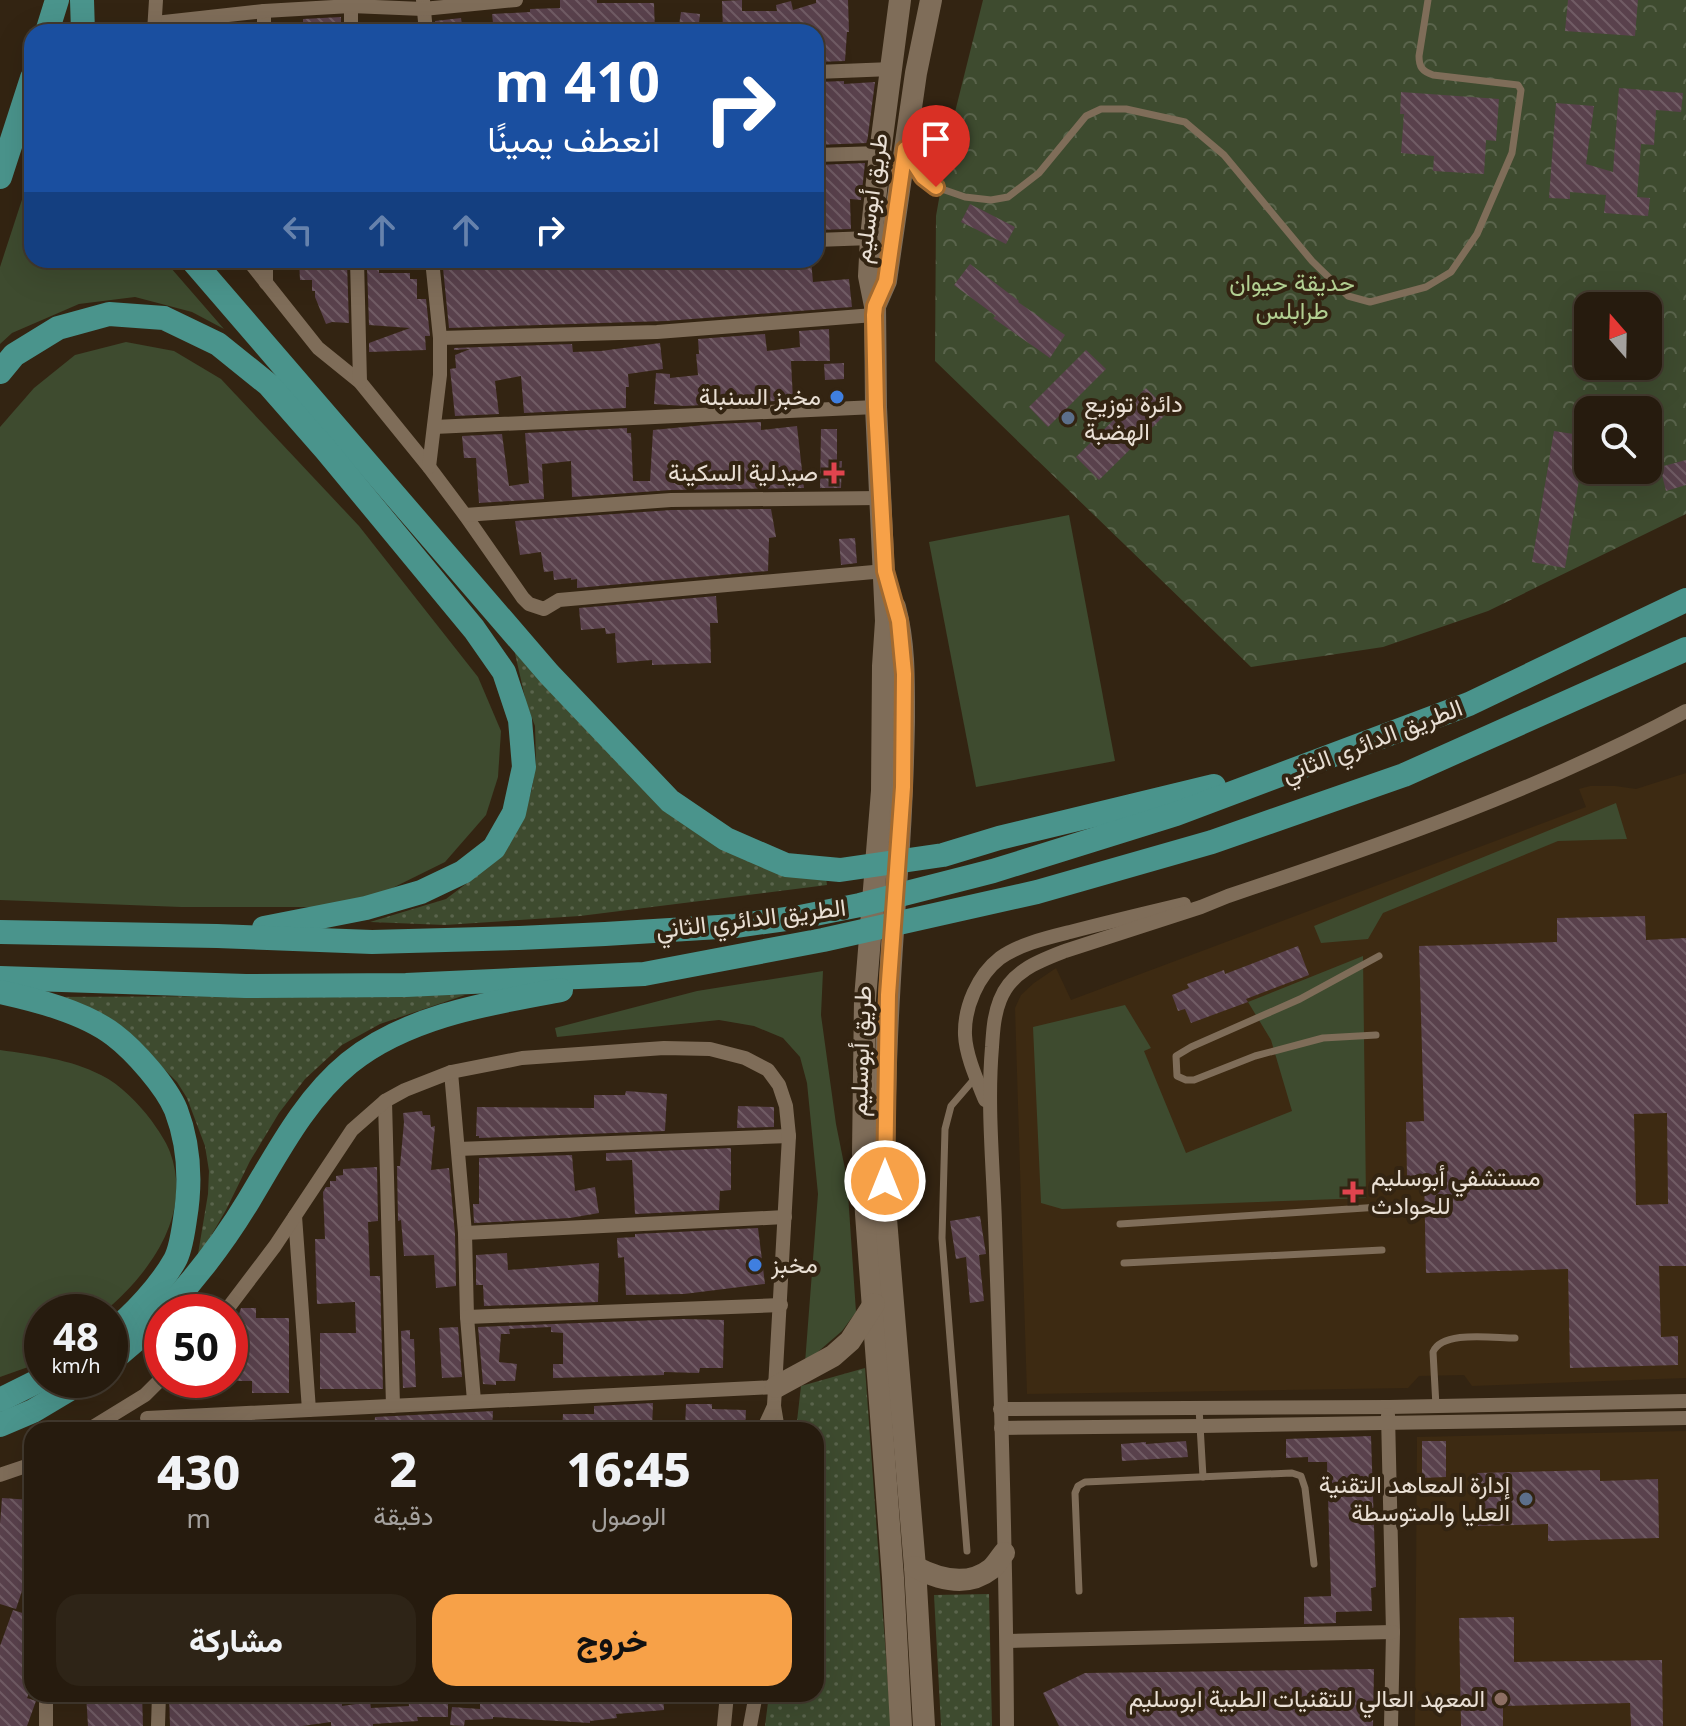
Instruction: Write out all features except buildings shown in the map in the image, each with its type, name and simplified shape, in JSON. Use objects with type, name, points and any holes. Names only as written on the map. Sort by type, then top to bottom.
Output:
[{"type":"highway","points":[[50,24],[57,0]]},
{"type":"highway","points":[[82,0],[83,24]]},
{"type":"highway","points":[[0,177],[24,103]]},
{"type":"highway","points":[[199,268],[549,674],[670,801],[726,839],[786,865],[840,870],[943,855],[999,838],[1321,761]]},
{"type":"highway","points":[[0,372],[14,355],[58,328],[109,314],[164,318],[218,344],[269,385],[326,450],[474,629],[504,672],[520,720],[524,767],[514,813],[494,848],[463,872],[421,892],[366,908],[217,936]]},
{"type":"highway","name":"الطريق الدائري الثاني","points":[[0,932],[372,942],[519,938],[735,926],[800,917],[993,871],[1176,814],[1469,704],[1686,600]]},
{"type":"highway","name":"الطريق الدائري الثاني","points":[[0,978],[278,986],[406,985],[644,974],[823,940],[1037,892],[1212,842],[1404,775],[1686,649]]},
{"type":"highway","points":[[179,1294],[247,1204],[300,1119],[324,1087],[349,1063],[386,1039],[453,1013],[644,974]]},
{"type":"highway","points":[[0,992],[84,1018],[113,1034],[139,1057],[175,1108],[188,1165],[188,1200],[176,1258],[151,1293],[128,1315]]},
{"type":"highway","points":[[128,1347],[144,1333]]},
{"type":"highway","points":[[0,1400],[24,1388]]},
{"type":"highway","points":[[0,1425],[55,1398]]},
{"type":"main road","name":"طريق أبوسليم","points":[[900,0],[880,153],[869,276],[874,311],[885,571],[883,666],[893,789],[885,1207],[915,1567],[924,1726]]},
{"type":"main road","name":"طريق أبوسليم","points":[[874,311],[886,281],[916,73],[931,0]]},
{"type":"main road","name":"طريق أبوسليم","points":[[893,789],[865,999],[863,1153],[901,1726]]},
{"type":"main road","points":[[775,1396],[850,1341],[874,1304]]},
{"type":"main road","points":[[915,1567],[936,1578],[964,1579],[991,1569],[1004,1553]]},
{"type":"street","points":[[154,24],[156,0]]},
{"type":"street","points":[[180,24],[264,11],[509,0]]},
{"type":"street","points":[[423,4],[425,24]]},
{"type":"street","points":[[351,6],[351,24]]},
{"type":"street","points":[[264,11],[264,24]]},
{"type":"street","points":[[824,72],[892,69]]},
{"type":"street","points":[[824,155],[880,153]]},
{"type":"street","points":[[824,240],[871,238]]},
{"type":"street","points":[[254,268],[318,348],[360,382],[429,467],[529,604],[544,609],[559,600],[885,571]]},
{"type":"street","points":[[266,268],[266,283]]},
{"type":"street","points":[[357,268],[360,382]]},
{"type":"street","points":[[429,467],[440,375],[440,338],[433,268]]},
{"type":"street","points":[[440,338],[657,332],[874,311]]},
{"type":"street","points":[[434,427],[876,407]]},
{"type":"street","points":[[465,515],[671,500],[880,498]]},
{"type":"street","points":[[1007,1726],[1001,1428],[989,1088],[994,1021],[1000,998],[1010,982],[1043,959],[1400,837],[1592,759],[1686,711]]},
{"type":"street","points":[[991,1114],[976,1077],[965,1035],[976,987],[1000,959],[1020,947],[1116,919],[1228,896]]},
{"type":"street","points":[[238,1294],[352,1130],[385,1101],[405,1090],[451,1072],[522,1058],[664,1048],[710,1049],[745,1058],[768,1070],[779,1085],[786,1106],[789,1136],[775,1396],[777,1422]]},
{"type":"street","points":[[451,1072],[465,1233],[467,1317],[474,1401]]},
{"type":"street","points":[[385,1101],[393,1406]]},
{"type":"street","points":[[458,1149],[789,1136]]},
{"type":"street","points":[[295,1216],[309,1410]]},
{"type":"street","points":[[465,1233],[785,1217]]},
{"type":"street","points":[[467,1317],[781,1305]]},
{"type":"street","points":[[101,1422],[144,1396]]},
{"type":"street","points":[[170,1422],[474,1401],[775,1396]]},
{"type":"street","points":[[766,1422],[775,1396]]},
{"type":"street","points":[[145,1398],[147,1422]]},
{"type":"street","points":[[1000,1409],[1389,1407],[1686,1401]]},
{"type":"street","points":[[1491,1405],[1491,1421]]},
{"type":"street","points":[[1389,1407],[1393,1632],[1391,1726]]},
{"type":"street","points":[[1001,1428],[1686,1418]]},
{"type":"street","points":[[0,1475],[24,1467]]},
{"type":"street","points":[[1007,1641],[1393,1632]]},
{"type":"street","points":[[46,1702],[46,1726]]},
{"type":"street","points":[[158,1726],[159,1702]]},
{"type":"street","points":[[724,1726],[726,1702]]},
{"type":"street","points":[[750,1726],[754,1702]]},
{"type":"lane","points":[[905,149],[923,177],[936,187],[965,197],[991,200],[1008,197],[1039,173],[1086,116],[1101,109],[1126,109],[1185,122],[1224,155],[1312,261],[1348,296],[1370,302],[1391,298],[1426,287],[1451,272],[1477,234],[1512,153],[1521,90],[1518,85],[1425,73],[1419,56],[1428,0]]},
{"type":"lane","points":[[1376,1035],[1323,1038],[1255,1056],[1194,1080],[1177,1076],[1176,1056],[1191,1047],[1300,999],[1379,956]]},
{"type":"lane","points":[[967,1551],[942,1238],[945,1129],[951,1106],[976,1077]]},
{"type":"lane","points":[[1120,1224],[1380,1207]]},
{"type":"lane","points":[[1124,1263],[1382,1250]]},
{"type":"lane","points":[[1436,1406],[1433,1352],[1436,1346],[1453,1338],[1515,1338]]},
{"type":"lane","points":[[1199,1408],[1203,1477]]},
{"type":"lane","points":[[1079,1591],[1075,1493],[1078,1486],[1085,1482],[1292,1473],[1301,1476],[1314,1564]]},
{"type":"shaded area","name":"مستشفي أبوسليم للحوادث","points":[[1686,773],[1686,1378],[1472,1386],[1464,1375],[1419,1376],[1408,1388],[1027,1394],[1015,1008],[1021,995],[1056,968],[1071,1000],[1586,807],[1579,789],[1615,786],[1636,789]]},
{"type":"shaded area","points":[[1686,1431],[1686,1726],[1415,1726],[1417,1437]]},
{"type":"green space","name":"حديقة حيوان طرابلس","points":[[983,0],[1686,0],[1686,514],[1488,611],[1383,647],[1251,667],[935,361],[936,216],[953,120]]},
{"type":"green space","points":[[24,194],[24,268],[171,268],[224,329],[192,312],[135,297],[79,304],[12,333],[0,344],[0,267]]},
{"type":"green space","points":[[126,342],[174,351],[221,379],[359,526],[478,677],[501,731],[498,777],[486,815],[445,862],[354,907],[181,907],[0,900],[0,427],[34,388],[75,355]]},
{"type":"green space","points":[[1069,515],[1115,761],[976,787],[929,542]]},
{"type":"green space","points":[[514,649],[662,805],[826,878],[827,885],[580,916],[445,925],[370,922],[446,899],[479,874],[523,818],[536,763],[535,726]]},
{"type":"green space","points":[[1616,803],[1627,839],[1558,841],[1383,913],[1368,939],[1321,943],[1314,926]]},
{"type":"green space","points":[[1363,956],[1366,1198],[1062,1209],[1041,1203],[1033,1027],[1125,1005],[1151,1048],[1144,1051],[1186,1153],[1292,1111],[1271,1040],[1248,1002]]},
{"type":"green space","points":[[823,971],[821,1015],[847,1179],[856,1312],[842,1331],[805,1363],[818,1194],[807,1083],[800,1057],[783,1038],[754,1026],[719,1020],[557,1037],[555,1028],[697,991]]},
{"type":"green space","points":[[465,995],[380,1024],[342,1045],[305,1079],[279,1113],[250,1161],[197,1260],[209,1171],[205,1146],[187,1098],[177,1082],[142,1047],[42,997]]},
{"type":"green space","points":[[0,1050],[77,1065],[101,1075],[122,1089],[146,1114],[170,1152],[176,1175],[176,1198],[163,1241],[124,1294],[24,1294],[24,1368],[0,1377]]},
{"type":"green space","points":[[865,1368],[891,1726],[765,1726],[768,1702],[824,1702],[824,1422],[797,1422],[801,1386]]},
{"type":"green space","points":[[989,1594],[992,1726],[941,1726],[934,1595]]},
{"type":"place","name":"مخبز السنبلة","points":[[837,397]]},
{"type":"place","name":"دائرة توزيع الهضبة","points":[[1068,418]]},
{"type":"place","name":"صيدلية السكينة","points":[[834,473]]},
{"type":"place","name":"مستشفي أبوسليم للحوادث","points":[[1353,1192]]},
{"type":"place","name":"مخبز","points":[[755,1265]]},
{"type":"place","name":"إدارة المعاهد التقنية العليا والمتوسطة","points":[[1526,1499]]},
{"type":"place","name":"المعهد العالي للتقنيات الطبية ابوسليم","points":[[1501,1699]]},
{"type":"route","points":[[885,1181],[888,995],[903,787],[904,674],[899,621],[885,571],[874,315],[886,281],[905,149],[923,177],[936,187]]}]
